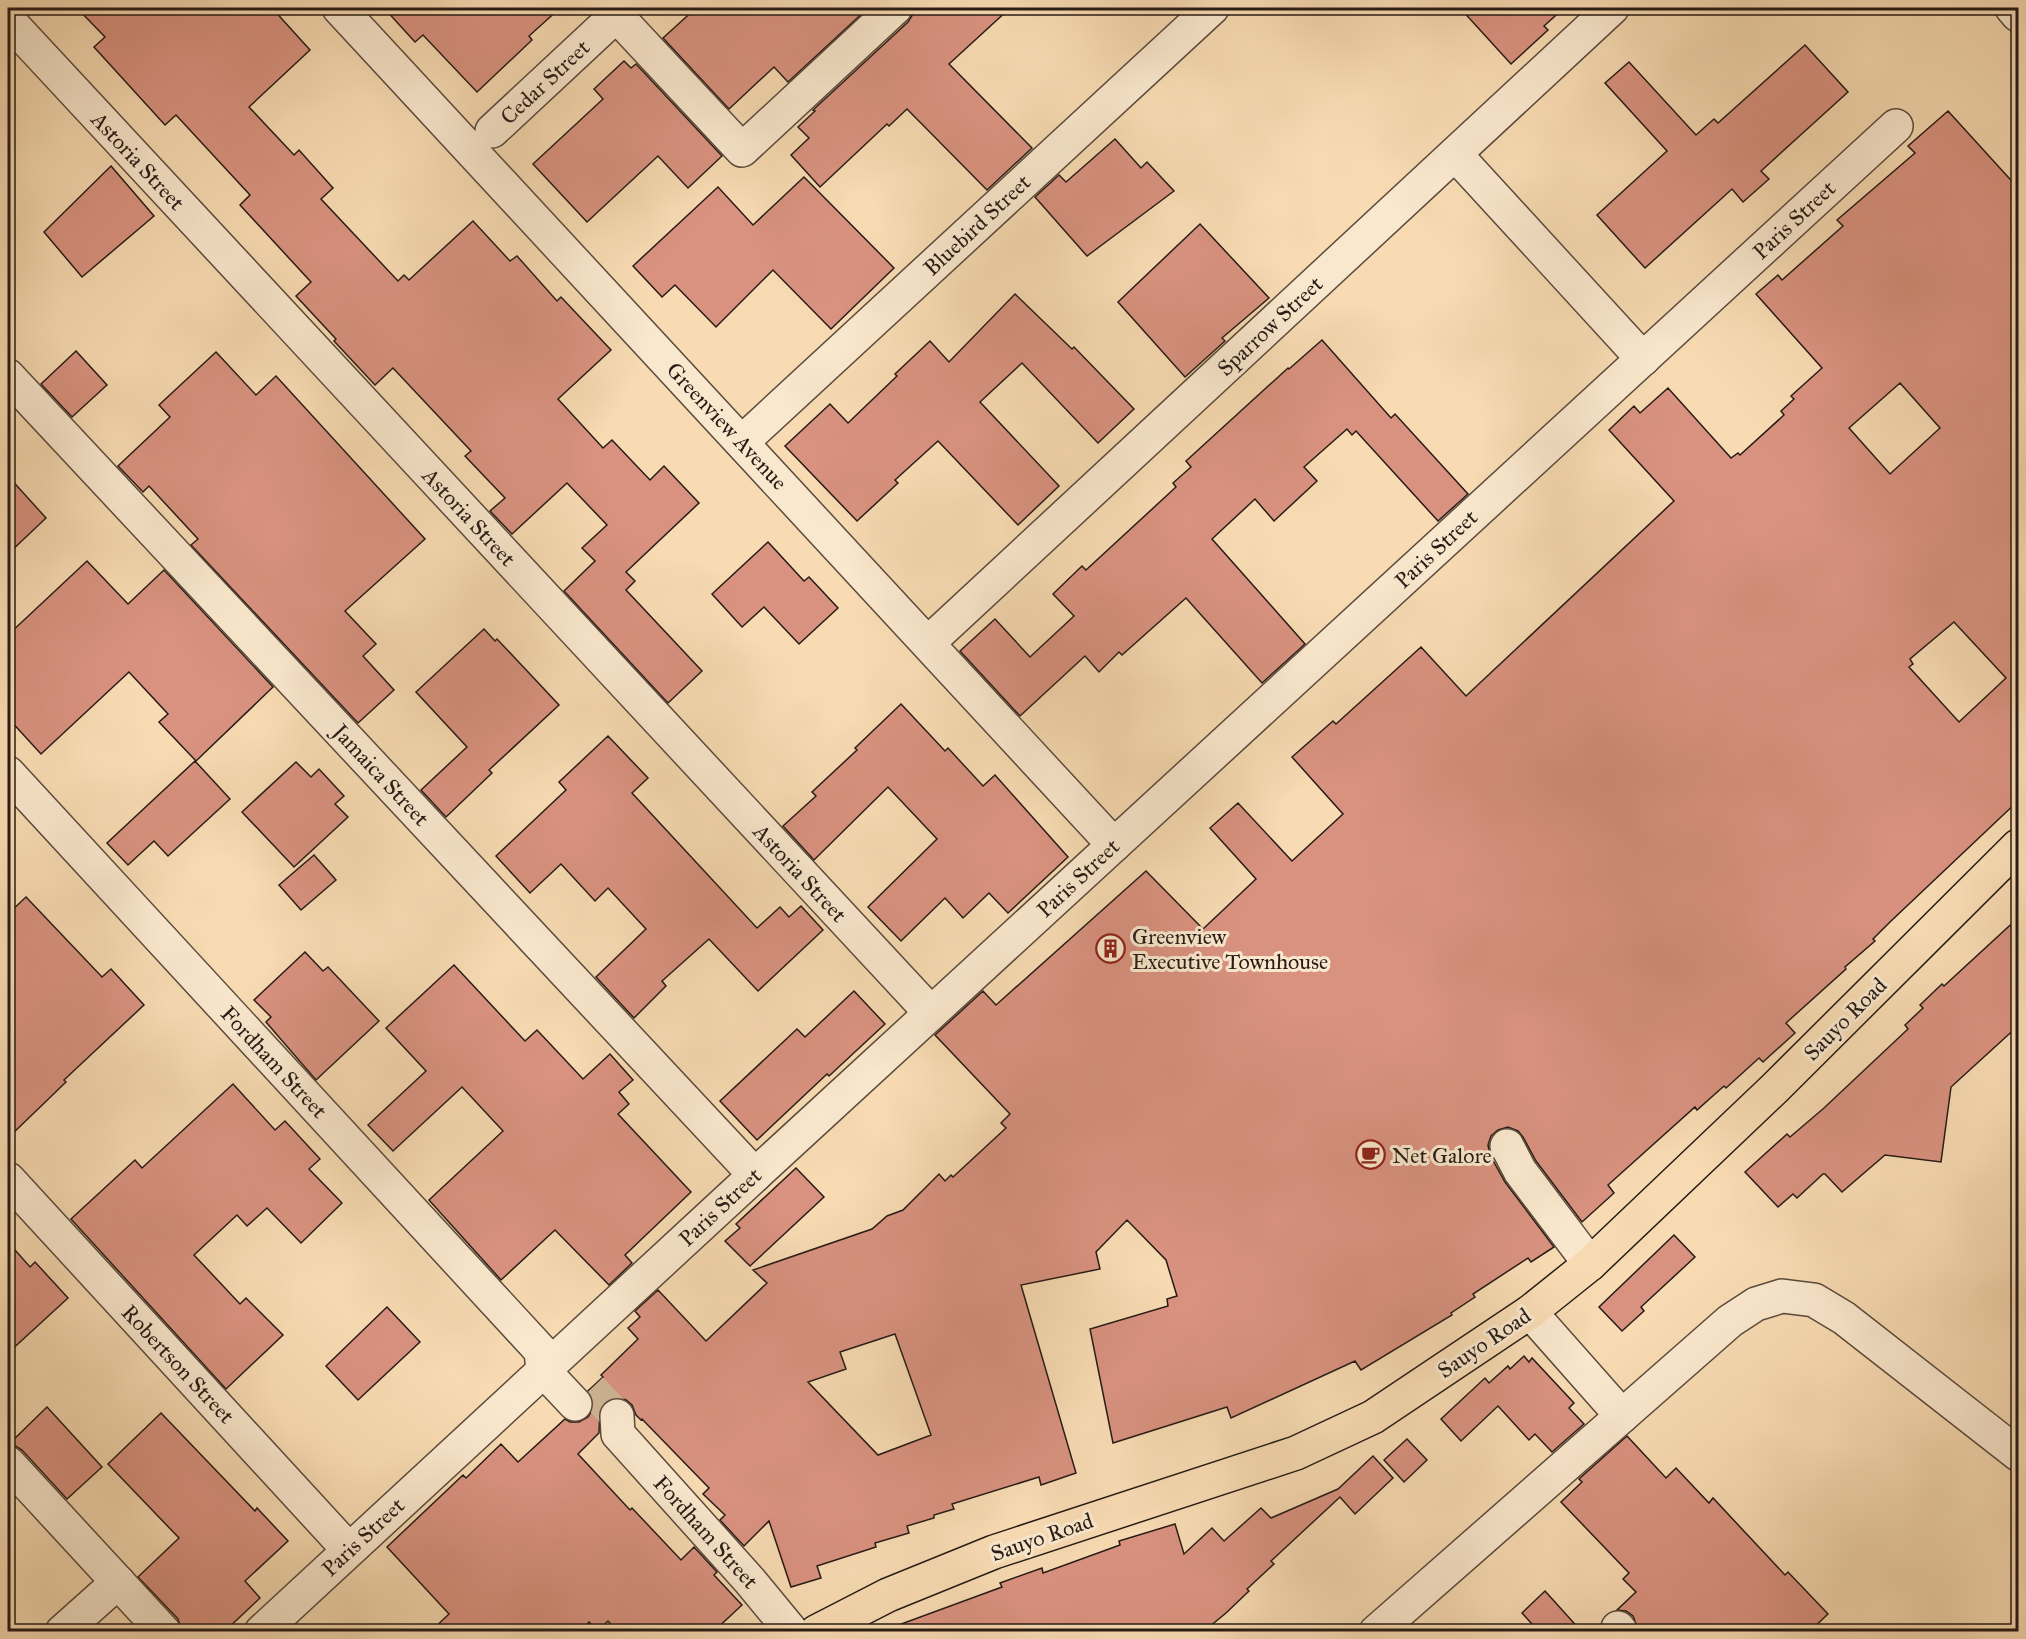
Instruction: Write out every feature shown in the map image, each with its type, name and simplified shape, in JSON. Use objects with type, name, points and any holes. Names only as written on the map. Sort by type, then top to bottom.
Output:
[{"type":"main road","name":"Sauyo Road","points":[[816,1632],[888,1595],[994,1552],[1296,1453],[1373,1417],[1530,1312],[1590,1264],[1775,1088],[2019,846]]},
{"type":"street","name":"Greenview Avenue","points":[[339,8],[1114,845]]},
{"type":"street","points":[[620,11],[742,150],[895,8]]},
{"type":"street","name":"Bluebird Street","points":[[742,442],[1212,8]]},
{"type":"street","name":"Sparrow Street","points":[[928,643],[1612,8]]},
{"type":"street","points":[[2012,8],[2019,15]]},
{"type":"street","name":"Cedar Street","points":[[492,131],[620,11]]},
{"type":"street","name":"Astoria Street","points":[[8,20],[931,1013]]},
{"type":"street","name":"Paris Street","points":[[261,1632],[548,1358],[754,1175],[1896,126]]},
{"type":"street","points":[[1455,154],[1644,358]]},
{"type":"street","name":"Jamaica Street","points":[[8,376],[754,1175]]},
{"type":"street","name":"Fordham Street","points":[[11,784],[583,1396]]},
{"type":"street","points":[[1507,1146],[1520,1172],[1590,1264]]},
{"type":"street","name":"Robertson Street","points":[[8,1179],[349,1550]]},
{"type":"street","points":[[1376,1632],[1730,1321],[1756,1304],[1782,1296],[1814,1300],[1844,1318],[2019,1454]]},
{"type":"street","points":[[1530,1312],[1622,1416]]},
{"type":"street","name":"Fordham Street","points":[[612,1427],[750,1581],[792,1632]]},
{"type":"street","points":[[8,1463],[164,1632]]},
{"type":"street","points":[[62,1632],[118,1582]]},
{"type":"building","points":[[77,8],[272,8],[310,50],[249,107],[294,155],[299,150],[333,188],[321,199],[398,281],[404,275],[409,280],[473,221],[510,261],[517,256],[557,301],[561,297],[611,350],[558,399],[603,448],[612,440],[650,480],[664,466],[699,503],[626,572],[635,581],[626,590],[702,671],[668,703],[564,591],[595,561],[582,548],[607,525],[567,483],[512,534],[490,511],[505,498],[465,456],[471,451],[393,368],[375,385],[334,341],[336,339],[296,296],[311,282],[240,205],[250,195],[176,115],[165,125],[94,47],[105,37]]},
{"type":"building","points":[[384,8],[560,8],[529,36],[532,40],[477,92],[423,35],[415,42]]},
{"type":"building","points":[[696,8],[868,8],[788,82],[774,67],[729,109],[663,38]]},
{"type":"building","points":[[913,8],[1010,8],[949,64],[1032,148],[987,190],[907,109],[889,126],[887,124],[820,187],[791,155],[809,138],[798,127],[815,111],[813,110],[908,22],[913,14]]},
{"type":"building","points":[[1460,8],[1564,8],[1544,26],[1548,30],[1511,64]]},
{"type":"building","points":[[1805,45],[1848,92],[1761,171],[1769,179],[1743,202],[1732,189],[1645,268],[1597,215],[1667,151],[1605,83],[1629,62],[1696,135],[1714,119],[1718,123]]},
{"type":"building","points":[[624,61],[631,68],[636,64],[722,156],[688,188],[658,156],[587,222],[533,164],[603,99],[594,89]]},
{"type":"building","points":[[1948,111],[2019,189],[2019,800],[1890,922],[1873,939],[1875,941],[1845,967],[1846,969],[1786,1023],[1795,1033],[1763,1062],[1759,1058],[1726,1088],[1724,1086],[1697,1110],[1695,1107],[1608,1185],[1614,1193],[1582,1222],[1536,1161],[1518,1131],[1508,1127],[1498,1130],[1491,1136],[1488,1145],[1490,1155],[1505,1182],[1554,1247],[1531,1262],[1528,1258],[1473,1294],[1475,1297],[1451,1313],[1452,1315],[1361,1370],[1355,1361],[1231,1418],[1227,1407],[1113,1443],[1090,1329],[1168,1306],[1167,1299],[1177,1296],[1166,1260],[1127,1220],[1096,1252],[1100,1269],[1021,1285],[1076,1473],[1041,1485],[1039,1477],[952,1504],[954,1509],[907,1526],[909,1533],[875,1543],[876,1547],[817,1566],[821,1578],[791,1587],[769,1521],[744,1546],[720,1520],[725,1515],[703,1494],[709,1488],[636,1415],[632,1405],[617,1397],[607,1400],[600,1408],[599,1433],[578,1454],[681,1560],[694,1547],[717,1572],[714,1575],[742,1605],[713,1632],[631,1632],[624,1624],[617,1631],[608,1621],[597,1631],[589,1622],[581,1632],[430,1632],[449,1614],[387,1547],[463,1475],[466,1478],[501,1444],[518,1462],[565,1419],[570,1422],[579,1422],[588,1417],[593,1409],[593,1400],[588,1391],[638,1339],[628,1328],[640,1317],[635,1311],[658,1290],[706,1341],[767,1283],[753,1270],[872,1229],[887,1216],[903,1210],[939,1174],[945,1181],[951,1175],[953,1177],[1006,1128],[1001,1123],[1010,1114],[935,1035],[983,991],[996,1005],[1146,871],[1203,929],[1256,879],[1210,828],[1238,803],[1292,861],[1343,814],[1292,757],[1333,721],[1336,724],[1421,647],[1466,696],[1674,501],[1609,430],[1634,406],[1640,413],[1668,388],[1731,458],[1738,453],[1740,455],[1784,415],[1781,411],[1794,399],[1791,396],[1822,368],[1756,294],[1778,275],[1782,280],[1843,226],[1837,220],[1915,153],[1908,146]],"holes":[[[1900,383],[1940,428],[1890,474],[1849,428]],[[1954,622],[2006,678],[1959,722],[1909,667],[1913,664],[1910,659]],[[895,1334],[931,1435],[878,1455],[808,1382],[846,1369],[840,1352]]]},
{"type":"building","points":[[1115,139],[1141,168],[1147,162],[1174,191],[1087,256],[1035,197],[1059,175],[1066,182]]},
{"type":"building","points":[[111,166],[154,216],[82,277],[44,232]]},
{"type":"building","points":[[804,177],[894,268],[831,329],[773,270],[716,327],[675,285],[662,297],[633,266],[718,187],[753,225]]},
{"type":"building","points":[[1200,224],[1269,298],[1222,338],[1225,341],[1185,377],[1118,302]]},
{"type":"building","points":[[1015,294],[1072,349],[1074,347],[1134,409],[1098,443],[1022,363],[980,402],[1059,486],[1018,525],[938,441],[895,480],[898,483],[857,521],[785,446],[830,404],[848,423],[930,341],[949,362]]},
{"type":"building","points":[[1322,340],[1391,418],[1395,414],[1468,494],[1438,521],[1356,431],[1352,435],[1347,429],[1304,467],[1317,481],[1274,521],[1255,499],[1212,539],[1305,644],[1262,683],[1186,598],[1122,655],[1119,652],[1099,672],[1085,656],[1020,716],[960,651],[995,619],[1030,657],[1074,616],[1053,594],[1082,566],[1086,570],[1176,487],[1173,483],[1191,467],[1186,461]]},
{"type":"building","points":[[76,351],[107,385],[72,417],[41,384]]},
{"type":"building","points":[[216,352],[256,395],[276,376],[425,539],[345,611],[376,644],[363,656],[394,690],[358,723],[191,545],[198,539],[149,486],[143,492],[118,466],[170,417],[159,405]]},
{"type":"building","points":[[8,476],[46,518],[8,554]]},
{"type":"building","points":[[768,542],[804,581],[809,577],[838,608],[799,644],[764,607],[742,627],[712,594]]},
{"type":"building","points":[[87,561],[128,604],[164,570],[273,687],[196,761],[159,722],[168,714],[129,672],[41,754],[8,718],[8,635]]},
{"type":"building","points":[[484,629],[495,641],[497,639],[559,705],[489,770],[492,773],[446,817],[421,790],[467,747],[416,692]]},
{"type":"building","points":[[901,704],[945,751],[948,748],[983,786],[995,775],[1068,857],[1008,913],[989,893],[963,918],[945,898],[901,941],[868,907],[937,839],[888,787],[814,860],[783,826],[816,796],[812,792]]},
{"type":"building","points":[[608,736],[648,778],[632,793],[757,928],[780,907],[789,917],[801,906],[823,930],[758,991],[709,939],[662,981],[666,986],[634,1018],[596,977],[646,929],[608,888],[595,901],[561,864],[530,893],[496,856],[566,790],[559,782]]},
{"type":"building","points":[[195,761],[230,799],[168,856],[154,841],[128,865],[107,843]]},
{"type":"building","points":[[296,762],[311,777],[319,769],[344,796],[335,804],[348,817],[294,867],[242,812]]},
{"type":"building","points":[[314,855],[336,880],[301,910],[279,885]]},
{"type":"building","points":[[26,897],[102,977],[111,969],[144,1005],[64,1080],[66,1082],[8,1138],[8,914]]},
{"type":"building","points":[[2019,917],[2019,1025],[1951,1087],[1941,1162],[1885,1155],[1842,1192],[1823,1174],[1797,1198],[1793,1194],[1778,1207],[1745,1172],[1787,1134],[1790,1137],[1824,1108],[1908,1029],[1905,1025],[1923,1008],[1920,1005]]},
{"type":"building","points":[[305,952],[323,971],[328,967],[379,1021],[316,1080],[266,1022],[271,1017],[254,1000]]},
{"type":"building","points":[[454,965],[525,1041],[537,1030],[583,1079],[610,1054],[633,1080],[619,1092],[629,1104],[618,1114],[691,1192],[625,1255],[632,1263],[609,1285],[555,1230],[501,1280],[429,1200],[503,1131],[462,1087],[393,1151],[368,1125],[426,1071],[386,1028]]},
{"type":"building","points":[[854,991],[885,1024],[829,1076],[827,1074],[757,1140],[720,1101],[797,1029],[805,1037]]},
{"type":"building","points":[[233,1084],[275,1130],[285,1121],[320,1159],[309,1169],[342,1203],[301,1243],[267,1208],[247,1226],[237,1215],[194,1255],[240,1304],[246,1298],[283,1335],[226,1389],[71,1219],[135,1160],[142,1168]]},
{"type":"building","points":[[796,1168],[824,1197],[750,1266],[725,1241],[740,1228],[736,1224]]},
{"type":"building","points":[[1674,1235],[1695,1257],[1641,1307],[1644,1311],[1622,1331],[1599,1307]]},
{"type":"building","points":[[8,1242],[30,1267],[35,1262],[68,1298],[8,1353]]},
{"type":"building","points":[[387,1307],[420,1342],[358,1400],[326,1366]]},
{"type":"building","points":[[1524,1356],[1529,1362],[1532,1358],[1574,1403],[1569,1408],[1584,1424],[1552,1452],[1535,1434],[1529,1440],[1498,1406],[1461,1441],[1441,1419],[1485,1378],[1489,1383],[1508,1366],[1510,1369]]},
{"type":"building","points":[[47,1407],[102,1467],[67,1499],[22,1450],[14,1445],[8,1445]]},
{"type":"building","points":[[161,1413],[255,1511],[257,1508],[288,1541],[245,1581],[260,1598],[224,1632],[182,1632],[178,1619],[138,1577],[179,1538],[108,1464]]},
{"type":"building","points":[[1627,1436],[1666,1478],[1676,1468],[1709,1503],[1713,1498],[1785,1575],[1788,1572],[1828,1614],[1809,1632],[1639,1632],[1633,1616],[1626,1611],[1617,1610],[1636,1592],[1623,1579],[1629,1573],[1561,1502],[1582,1482],[1579,1479]]},
{"type":"building","points":[[1407,1439],[1427,1460],[1404,1482],[1384,1460]]},
{"type":"building","points":[[1373,1456],[1393,1478],[1355,1514],[1340,1497],[1271,1561],[1274,1564],[1247,1589],[1249,1591],[1203,1632],[893,1632],[893,1627],[1002,1587],[1000,1583],[1042,1568],[1043,1573],[1120,1545],[1119,1541],[1175,1524],[1184,1554],[1212,1528],[1224,1541],[1261,1508],[1271,1518],[1338,1489]]},
{"type":"building","points":[[1545,1591],[1582,1632],[1539,1632],[1522,1613]]},
{"type":"tunnel","points":[[591,1389],[617,1416]]},
{"type":"place","name":"Greenview Executive Townhouse","points":[[1111,949]]},
{"type":"place","name":"Net Galore","points":[[1371,1155]]}]
